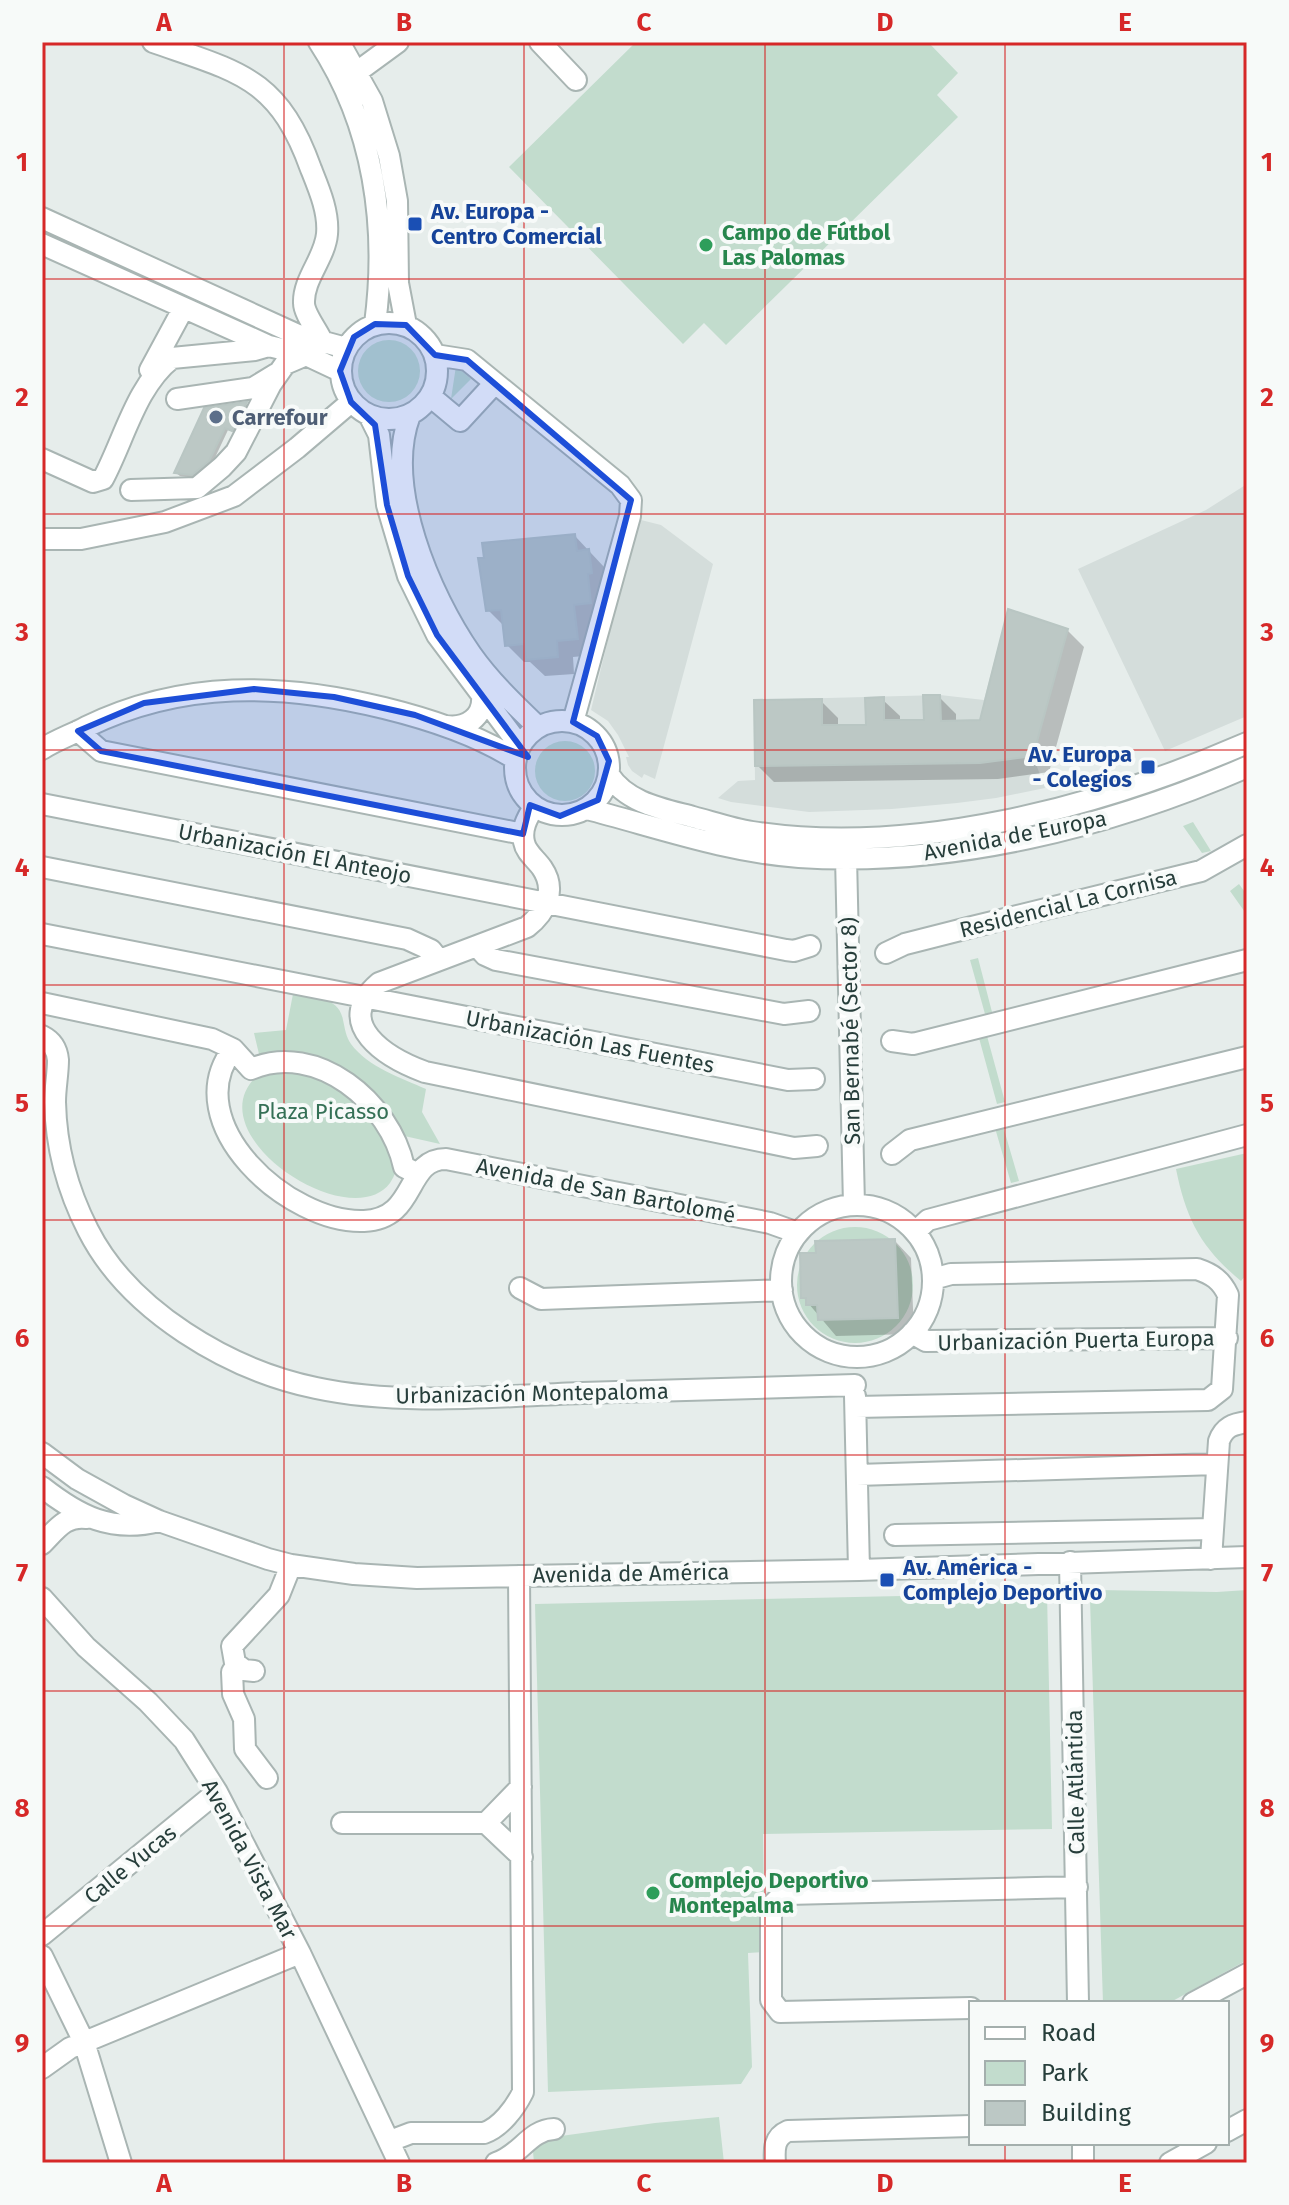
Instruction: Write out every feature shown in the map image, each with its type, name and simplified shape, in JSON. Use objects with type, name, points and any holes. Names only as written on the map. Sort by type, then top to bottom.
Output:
[{"type":"street","points":[[153,42],[243,75],[254,82],[276,102],[300,138],[322,198],[327,222],[324,247],[306,290],[303,306],[314,348]]},
{"type":"street","points":[[319,42],[353,104],[368,150],[376,192],[380,284],[375,324]]},
{"type":"street","points":[[339,42],[372,101],[389,156],[397,201],[398,283],[406,325]]},
{"type":"street","points":[[357,72],[398,42]]},
{"type":"street","points":[[540,42],[576,80]]},
{"type":"street","points":[[42,218],[298,335],[340,371]]},
{"type":"street","points":[[42,244],[269,346]]},
{"type":"street","points":[[143,290],[152,269]]},
{"type":"street","points":[[147,386],[150,370],[183,309]]},
{"type":"street","points":[[390,322],[406,325],[418,332],[435,355],[438,373],[434,390],[424,405],[410,415],[382,419],[369,415],[351,402],[343,387],[340,371],[346,348],[354,337],[375,324],[390,322]]},
{"type":"street","points":[[42,459],[93,482],[103,479],[147,386],[172,358],[269,346],[346,348]]},
{"type":"street","points":[[131,490],[197,488],[204,483],[236,452],[285,364],[314,348]]},
{"type":"street","points":[[435,355],[467,360],[620,485],[631,500],[630,516],[573,722]]},
{"type":"street","points":[[177,399],[253,388],[280,371]]},
{"type":"street","points":[[430,396],[460,421],[495,383]]},
{"type":"street","points":[[42,539],[81,539],[165,522],[234,496],[351,402]]},
{"type":"street","points":[[369,415],[379,435],[387,505],[408,576],[437,635],[482,696],[517,752]]},
{"type":"street","points":[[410,415],[402,443],[403,473],[412,528],[428,574],[472,654],[506,697],[538,727]]},
{"type":"street","points":[[46,743],[144,703],[204,691],[254,689],[343,699],[415,715],[517,752]]},
{"type":"street","points":[[445,726],[461,727],[471,721],[481,709],[482,696]]},
{"type":"street","points":[[549,722],[573,722],[586,727],[605,747],[609,775],[598,800],[587,809],[560,816],[534,807],[524,798],[514,772],[517,752],[538,727],[549,722]]},
{"type":"street","points":[[78,731],[101,751],[523,834]]},
{"type":"street","name":"Avenida de Europa","points":[[609,775],[616,786],[635,799],[750,832],[838,838],[892,836],[1007,821],[1108,796],[1181,772],[1247,743]]},
{"type":"street","name":"Avenida de Europa","points":[[587,809],[757,851],[800,857],[846,857],[953,850],[1075,826],[1188,793],[1247,767]]},
{"type":"street","name":"Urbanización El Anteojo","points":[[42,804],[547,903]]},
{"type":"street","points":[[534,807],[525,822],[523,834],[527,850],[546,877],[549,888],[544,913],[527,927],[379,983],[367,997],[361,1025],[367,1036],[389,1055],[425,1072],[794,1148],[817,1146]]},
{"type":"street","name":"Residencial La Cornisa","points":[[886,953],[905,944],[1201,871],[1247,845]]},
{"type":"street","name":"San Bernabé (Sector 8)","points":[[846,857],[854,1205]]},
{"type":"street","points":[[42,867],[407,939],[431,950],[439,960]]},
{"type":"street","points":[[547,903],[786,950],[810,946]]},
{"type":"street","points":[[42,934],[367,997]]},
{"type":"street","points":[[477,946],[485,955],[496,960],[784,1014],[809,1011]]},
{"type":"street","points":[[892,1041],[913,1044],[1247,960]]},
{"type":"street","name":"Urbanización Las Fuentes","points":[[367,997],[788,1080],[814,1079]]},
{"type":"street","points":[[42,1003],[212,1039],[233,1049],[251,1069],[281,1060],[305,1063],[327,1071],[351,1087],[386,1122],[404,1167],[418,1174],[399,1207],[386,1216],[365,1221],[318,1212],[277,1190],[245,1160],[228,1134],[216,1093],[218,1075],[233,1049]]},
{"type":"street","name":"Urbanización Montepaloma","points":[[42,1036],[54,1046],[57,1054],[55,1098],[62,1159],[78,1208],[104,1257],[153,1309],[180,1330],[247,1365],[316,1388],[415,1398],[855,1385]]},
{"type":"street","points":[[892,1154],[910,1140],[1247,1057]]},
{"type":"street","points":[[915,1232],[928,1220],[1247,1135]]},
{"type":"street","name":"Avenida de San Bartolomé","points":[[418,1174],[429,1161],[446,1159],[770,1223],[798,1233]]},
{"type":"street","points":[[855,1385],[835,1360],[795,1325],[787,1312],[782,1290],[782,1268],[798,1233],[825,1211],[854,1205],[884,1210],[897,1216],[915,1232],[926,1250],[933,1279],[928,1308],[912,1333],[863,1370],[855,1385],[859,1570]]},
{"type":"street","name":"Urbanización Puerta Europa","points":[[912,1333],[926,1341],[1227,1338],[1228,1295],[1219,1279],[1197,1269],[951,1274],[933,1279]]},
{"type":"street","points":[[520,1288],[541,1299],[782,1290]]},
{"type":"street","points":[[856,1407],[1208,1400],[1222,1389],[1227,1338]]},
{"type":"street","points":[[817,1345],[844,1356],[859,1357],[888,1350]]},
{"type":"street","points":[[1211,1559],[1222,1434],[1232,1425],[1247,1422]]},
{"type":"street","name":"Avenida de América","points":[[42,1453],[77,1479],[159,1521],[291,1565],[354,1574],[417,1578],[859,1570],[1247,1557]]},
{"type":"street","points":[[857,1475],[1217,1464]]},
{"type":"street","points":[[48,1492],[69,1509],[89,1518]]},
{"type":"street","points":[[48,1492],[59,1508],[57,1528]]},
{"type":"street","points":[[42,1544],[73,1517],[122,1525],[159,1521]]},
{"type":"street","points":[[895,1535],[1213,1529]]},
{"type":"street","name":"Calle Atlántida","points":[[1070,1562],[1078,2001]]},
{"type":"street","points":[[267,1778],[245,1749],[244,1719],[233,1694],[232,1672],[246,1668],[231,1652],[235,1641],[279,1595],[291,1565]]},
{"type":"street","points":[[390,2141],[411,2133],[484,2133],[494,2130],[523,2092],[519,1576]]},
{"type":"street","name":"Avenida Vista Mar","points":[[42,1598],[86,1647],[148,1702],[184,1740],[217,1792],[300,1953],[399,2163]]},
{"type":"street","points":[[486,1823],[521,1787]]},
{"type":"street","name":"Calle Yucas","points":[[42,1935],[217,1792]]},
{"type":"street","points":[[342,1823],[486,1823],[522,1857]]},
{"type":"street","points":[[969,2008],[780,2012],[771,2000],[771,1906],[787,1894],[1077,1887]]},
{"type":"street","points":[[42,2068],[70,2048],[300,1953]]},
{"type":"street","points":[[42,1956],[84,2042],[116,2160]]},
{"type":"street","points":[[1197,2001],[1247,1974]]},
{"type":"street","points":[[1229,2130],[1247,2120]]},
{"type":"street","points":[[775,2163],[778,2137],[788,2131],[969,2126]]},
{"type":"street","points":[[496,2163],[515,2155],[536,2133],[554,2129]]},
{"type":"street","points":[[1170,2163],[1202,2145]]},
{"type":"highlighted area","points":[[375,324],[406,325],[435,355],[467,360],[631,500],[573,722],[597,736],[609,761],[598,800],[560,816],[530,805],[523,834],[101,751],[78,731],[144,703],[254,689],[334,697],[415,715],[528,757],[437,635],[408,576],[387,505],[375,425],[351,402],[340,371],[354,337]]},
{"type":"shaded area","points":[[1247,484],[1247,716],[1165,751],[1078,569],[1206,510]]},
{"type":"shaded area","points":[[637,519],[661,525],[713,564],[655,779],[644,774],[642,778],[632,771],[618,735],[608,721],[591,710]]},
{"type":"shaded area","points":[[1008,609],[1068,629],[1033,756],[1045,788],[957,803],[809,812],[718,798],[738,781],[755,780],[754,700],[940,695],[984,700]]},
{"type":"green space","name":"Campo de Fútbol Las Palomas","points":[[636,42],[928,42],[958,73],[937,95],[958,117],[726,345],[704,323],[683,344],[509,167]]},
{"type":"green space","points":[[389,340],[411,349],[420,371],[411,393],[389,402],[367,393],[358,371],[367,349]]},
{"type":"green space","points":[[456,366],[471,379],[451,399]]},
{"type":"green space","points":[[565,741],[576,743],[586,750],[593,760],[593,782],[586,792],[576,799],[565,801],[554,799],[544,792],[537,782],[535,771],[537,760],[544,750],[554,743]]},
{"type":"green space","points":[[1193,822],[1211,851],[1202,853],[1183,826]]},
{"type":"green space","points":[[1239,884],[1247,895],[1247,915],[1230,891]]},
{"type":"green space","points":[[978,958],[992,1012],[985,1014],[970,960]]},
{"type":"green space","name":"Plaza Picasso","points":[[293,994],[331,1002],[341,1012],[348,1039],[358,1052],[386,1071],[426,1089],[422,1112],[440,1144],[400,1135],[396,1172],[390,1183],[370,1196],[342,1197],[311,1187],[282,1169],[258,1146],[244,1120],[244,1094],[263,1071],[254,1033],[286,1030]]},
{"type":"green space","points":[[987,1036],[1005,1102],[997,1104],[979,1038]]},
{"type":"green space","points":[[1003,1126],[1019,1181],[1011,1183],[995,1128]]},
{"type":"green space","points":[[1247,1153],[1247,1274],[1241,1281],[1215,1257],[1197,1231],[1190,1218],[1176,1169]]},
{"type":"green space","points":[[855,1227],[877,1231],[896,1244],[909,1263],[913,1285],[909,1307],[896,1326],[877,1339],[855,1343],[833,1339],[814,1326],[801,1307],[797,1285],[801,1263],[814,1244],[833,1231]]},
{"type":"green space","points":[[1097,1590],[1247,1590],[1247,1960],[1173,2001],[1103,2001],[1090,1599]]},
{"type":"green space","name":"Complejo Deportivo Montepalma","points":[[1047,1593],[1052,1829],[763,1834],[765,1952],[748,1953],[752,2067],[741,2084],[548,2092],[535,1604]]},
{"type":"green space","points":[[719,2117],[724,2163],[534,2163],[532,2140]]},
{"type":"building","points":[[247,402],[232,431],[225,428],[209,461],[192,475],[174,473],[204,408]]},
{"type":"building","points":[[575,534],[577,551],[589,549],[592,573],[588,574],[591,603],[574,605],[578,639],[557,641],[558,657],[526,660],[524,644],[505,646],[501,610],[486,611],[478,558],[484,558],[482,543]]},
{"type":"building","points":[[1008,609],[1068,629],[1033,756],[980,763],[755,766],[754,700],[822,699],[822,725],[866,725],[865,698],[884,697],[884,720],[924,720],[923,695],[940,695],[941,721],[980,720]]},
{"type":"building","points":[[895,1239],[898,1318],[818,1320],[817,1305],[806,1305],[806,1298],[801,1298],[800,1253],[816,1253],[815,1241]]},
{"type":"place","name":"Av. Europa - Centro Comercial","points":[[415,224]]},
{"type":"place","name":"Campo de Fútbol Las Palomas","points":[[706,245]]},
{"type":"place","name":"Carrefour","points":[[216,417]]},
{"type":"place","name":"Av. Europa - Colegios","points":[[1148,767]]},
{"type":"place","name":"Av. América - Complejo Deportivo","points":[[887,1580]]},
{"type":"place","name":"Complejo Deportivo Montepalma","points":[[653,1893]]}]
